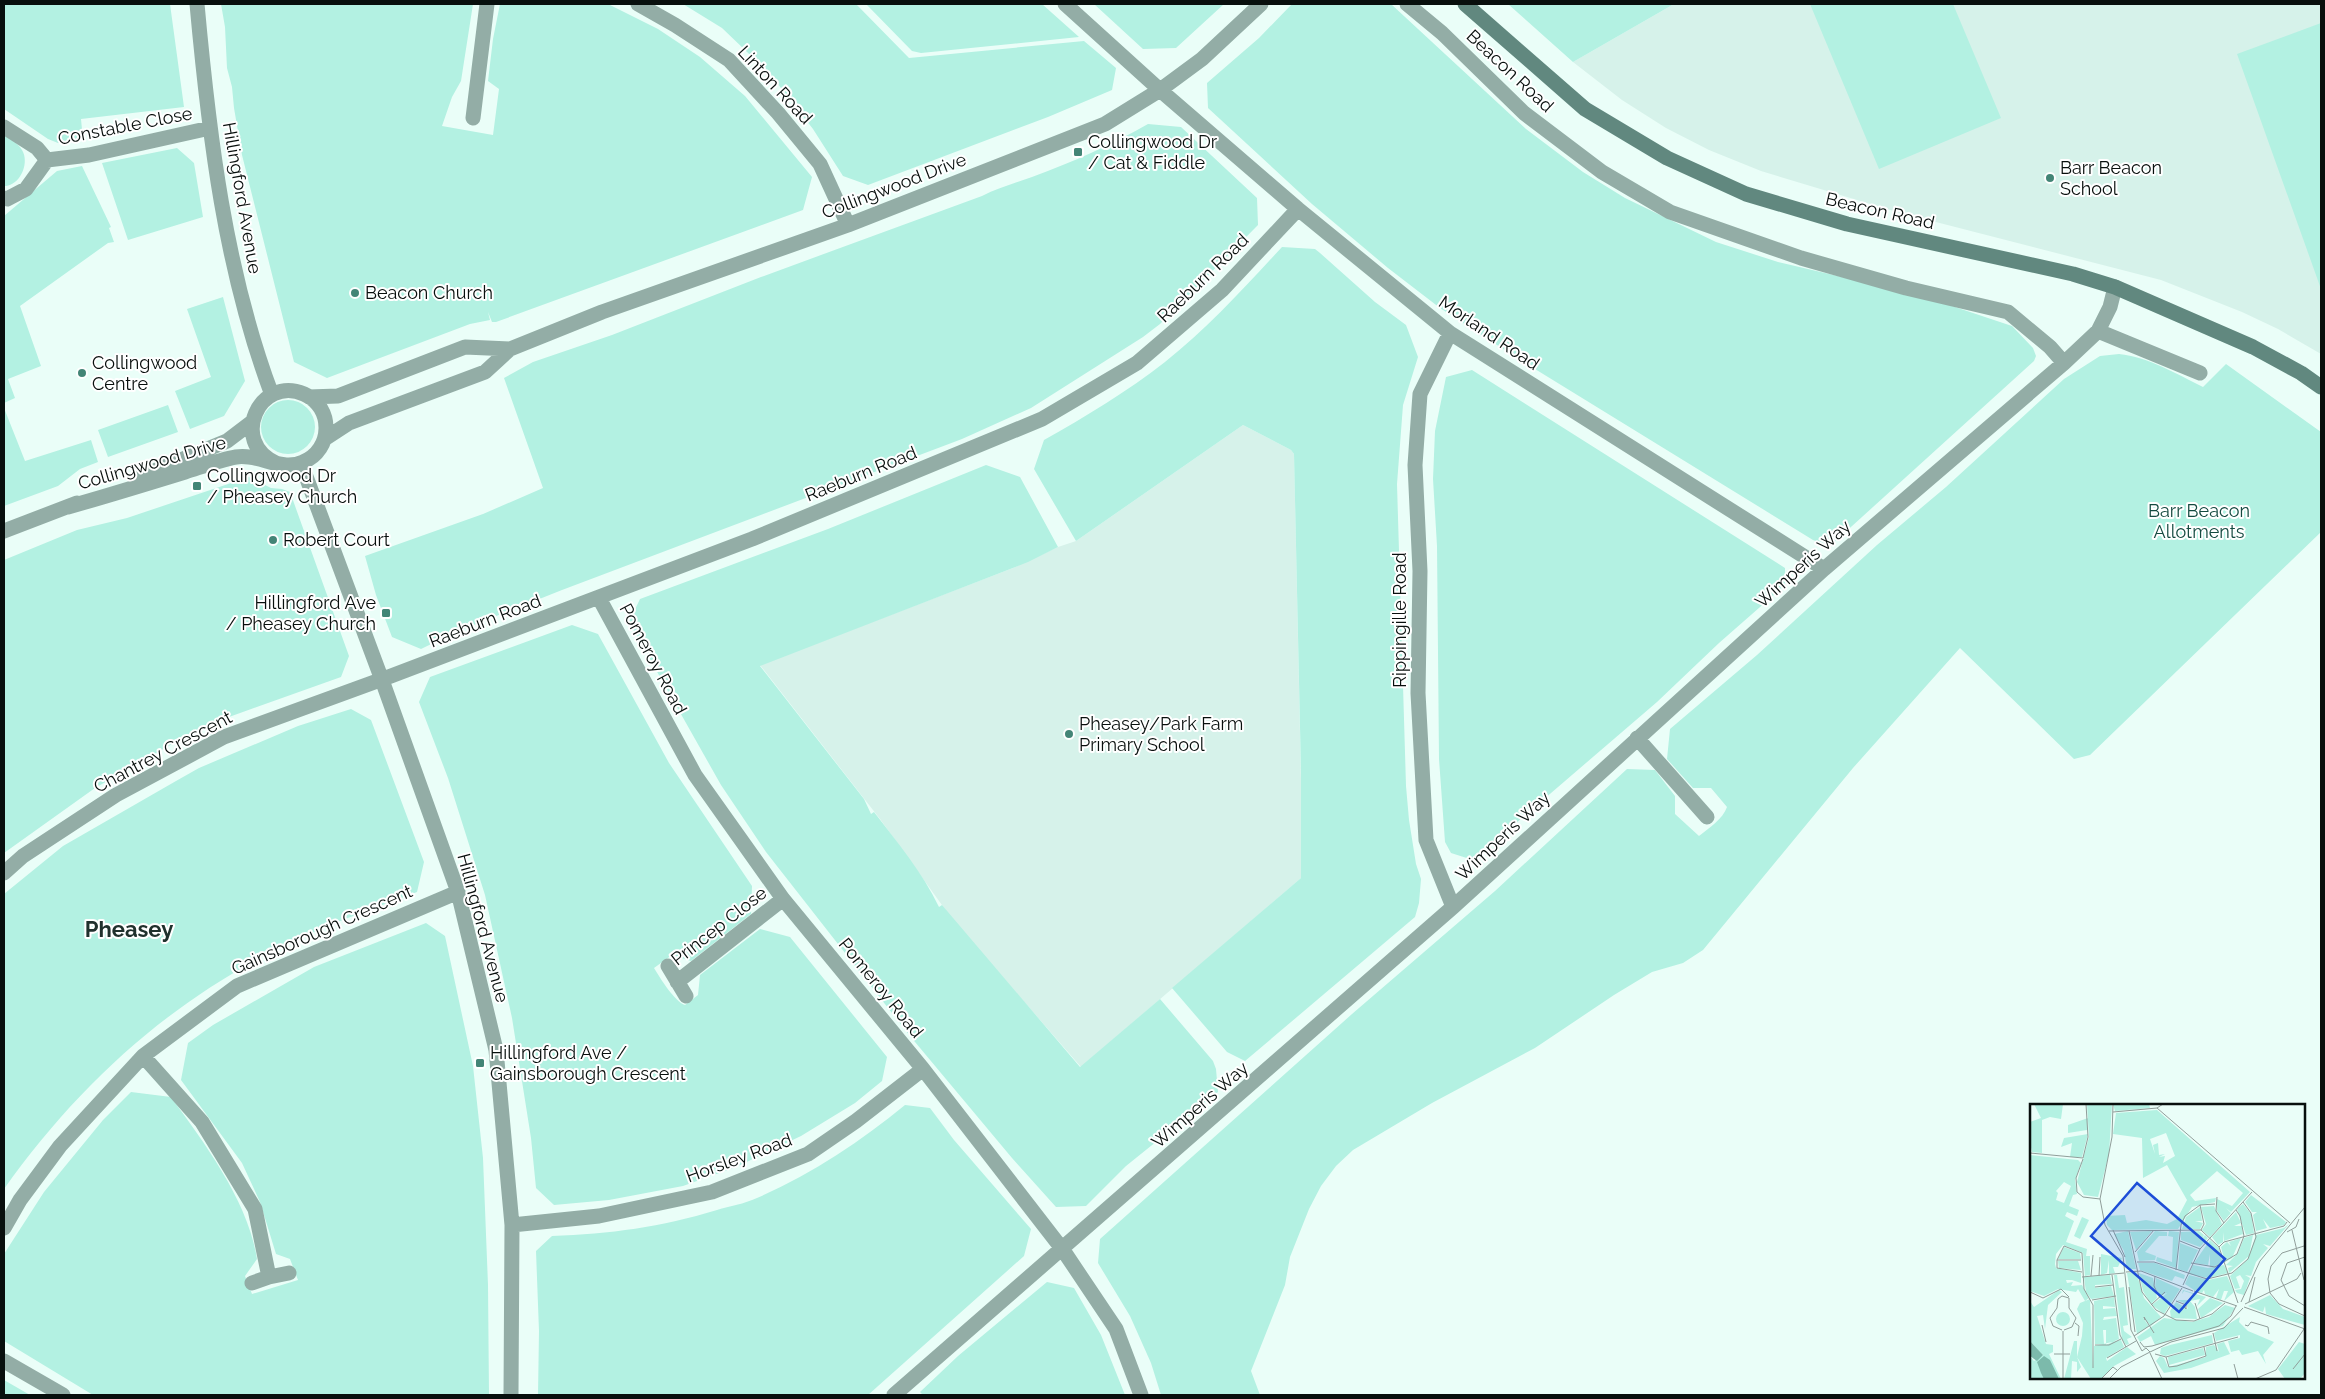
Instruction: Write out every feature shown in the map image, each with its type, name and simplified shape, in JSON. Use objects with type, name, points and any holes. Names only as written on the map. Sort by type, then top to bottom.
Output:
[{"type":"main road","name":"Beacon Road","points":[[1465,4],[1585,109],[1667,158],[1746,194],[1847,224],[2073,274],[2115,287],[2253,347],[2302,373],[2321,386]]},
{"type":"street","name":"Hillingford Avenue","points":[[197,4],[210,128],[233,263],[256,352],[272,395]]},
{"type":"street","points":[[473,118],[487,4]]},
{"type":"street","name":"Linton Road","points":[[638,4],[676,25],[729,60],[778,113],[820,164],[848,225]]},
{"type":"street","name":"Morland Road","points":[[1065,4],[1160,90],[1298,209],[1450,334],[1824,569]]},
{"type":"street","name":"Collingwood Drive","points":[[68,507],[237,456],[289,465],[301,463],[318,452],[326,438],[348,423],[485,372],[510,349],[602,312],[848,225],[1105,124],[1160,90],[1202,60],[1261,4]]},
{"type":"street","name":"Beacon Road","points":[[1407,4],[1444,29],[1524,114],[1602,172],[1670,212],[1801,258],[1906,288],[2008,312],[2050,347],[2064,363]]},
{"type":"street","name":"Constable Close","points":[[4,127],[37,148],[47,160]]},
{"type":"street","name":"Constable Close","points":[[4,198],[7,199],[26,189],[47,160],[90,155],[210,128]]},
{"type":"street","name":"Raeburn Road","points":[[382,680],[752,539],[1042,419],[1137,364],[1222,290],[1298,209]]},
{"type":"street","name":"Wimperis Way","points":[[894,1395],[1063,1250],[1453,908],[1824,569],[2064,363],[2098,331],[2110,307],[2115,287]]},
{"type":"street","points":[[2098,331],[2200,373]]},
{"type":"street","name":"Rippingille Road","points":[[1450,334],[1420,394],[1415,465],[1420,571],[1418,693],[1426,840],[1453,908]]},
{"type":"street","name":"Collingwood Drive","points":[[4,531],[68,507],[227,441],[252,422],[258,407],[272,395],[292,391],[309,397],[338,396],[464,347],[510,349]]},
{"type":"street","points":[[309,397],[318,405],[324,417],[326,438]]},
{"type":"street","points":[[252,422],[252,433],[256,445],[262,454],[276,463]]},
{"type":"street","name":"Hillingford Avenue","points":[[301,463],[458,892],[496,1050],[512,1225],[511,1395]]},
{"type":"street","name":"Pomeroy Road","points":[[599,598],[696,776],[784,899],[923,1069],[1063,1250],[1116,1329],[1141,1395]]},
{"type":"street","name":"Chantrey Crescent","points":[[4,873],[23,856],[116,795],[224,737],[382,680]]},
{"type":"street","points":[[1637,738],[1707,817]]},
{"type":"street","name":"Gainsborough Crescent","points":[[4,1228],[20,1200],[60,1146],[143,1056],[237,986],[458,892]]},
{"type":"street","name":"Princep Close","points":[[678,982],[784,899]]},
{"type":"street","name":"Princep Close","points":[[668,966],[686,996]]},
{"type":"street","points":[[143,1056],[202,1122],[254,1209],[269,1278]]},
{"type":"street","name":"Horsley Road","points":[[512,1225],[599,1216],[712,1192],[808,1154],[856,1121],[923,1069]]},
{"type":"street","points":[[252,1283],[289,1273]]},
{"type":"street","points":[[4,1361],[63,1395]]},
{"type":"shaded area","name":"Barr Beacon School","points":[[1674,4],[2321,4],[2321,354],[2278,329],[2242,312],[2161,280],[1897,212],[1761,171],[1709,150],[1666,128],[1622,100],[1573,62]]},
{"type":"shaded area","points":[[1243,425],[1291,450],[1294,454],[1301,780],[1301,878],[1081,1067],[952,919],[880,819],[760,665],[1013,568],[1058,547],[1076,541]]},
{"type":"green space","points":[[4,4],[170,4],[184,107],[81,119],[83,140],[58,143],[48,139],[4,109]]},
{"type":"green space","points":[[221,4],[473,4],[461,81],[452,97],[442,126],[493,135],[499,89],[488,81],[493,39],[500,4],[608,4],[658,29],[700,57],[745,96],[812,177],[803,210],[496,322],[492,322],[488,312],[490,320],[470,324],[327,378],[294,362],[242,155],[232,87],[227,68],[225,27]]},
{"type":"green space","points":[[683,4],[856,4],[909,58],[1084,41],[1116,68],[1112,90],[1048,117],[868,185],[843,176],[813,129],[770,74],[722,28]]},
{"type":"green space","points":[[866,4],[1042,4],[1079,37],[921,53],[912,51]]},
{"type":"green space","points":[[1094,4],[1224,4],[1176,48],[1143,49]]},
{"type":"green space","points":[[1292,4],[1391,4],[1526,129],[1583,172],[1625,198],[1716,242],[1778,262],[1919,295],[2012,326],[2033,348],[2036,356],[2034,361],[1830,546],[1813,540],[1514,356],[1440,308],[1388,268],[1312,204],[1208,108],[1207,83],[1259,38]]},
{"type":"green space","points":[[1508,4],[1674,4],[1573,62]]},
{"type":"green space","points":[[1810,4],[1953,4],[2001,118],[1879,169]]},
{"type":"green space","points":[[2321,23],[2321,289],[2237,54]]},
{"type":"green space","points":[[1148,124],[1181,127],[1257,198],[1258,225],[1160,324],[1143,337],[1031,408],[962,439],[562,590],[456,632],[421,649],[392,637],[376,595],[365,556],[483,514],[543,488],[504,378],[533,362],[612,335],[761,277],[1047,171],[1106,146]]},
{"type":"green space","points":[[4,134],[22,150],[25,161],[19,178],[10,185],[4,186]]},
{"type":"green space","points":[[177,148],[194,163],[203,217],[128,240],[102,163]]},
{"type":"green space","points":[[82,166],[111,227],[109,228],[114,242],[108,243],[20,306],[41,366],[8,379],[15,398],[4,403],[4,216],[57,171]]},
{"type":"green space","points":[[1282,247],[1315,249],[1320,253],[1375,302],[1406,325],[1418,357],[1403,405],[1397,484],[1406,786],[1416,864],[1421,879],[1419,903],[1415,917],[1245,1061],[1227,1052],[1172,988],[1301,878],[1301,772],[1294,454],[1291,450],[1243,425],[1076,541],[1034,469],[1044,440],[1106,403],[1165,362],[1211,321]]},
{"type":"green space","name":"Collingwood Centre","points":[[223,297],[245,381],[224,416],[190,429],[175,391],[211,377],[187,309]]},
{"type":"green space","name":"Barr Beacon Allotments","points":[[2119,354],[2151,362],[2203,387],[2226,364],[2321,432],[2321,532],[2090,755],[2074,759],[1960,648],[1853,768],[1703,950],[1683,963],[1652,972],[1535,1048],[1432,1103],[1353,1150],[1336,1166],[1321,1186],[1309,1209],[1290,1257],[1285,1285],[1251,1371],[1260,1395],[1161,1395],[1151,1363],[1130,1316],[1098,1263],[1100,1239],[1352,1014],[1495,891],[1627,769],[1655,770],[1675,796],[1675,814],[1699,836],[1715,823],[1727,807],[1711,788],[1693,788],[1667,759],[1670,729],[1757,655],[1877,545],[1946,487],[2064,379],[2100,356]]},
{"type":"green space","points":[[1472,370],[1785,568],[1785,585],[1719,643],[1657,702],[1473,860],[1451,853],[1445,842],[1439,759],[1437,546],[1433,479],[1435,431],[1446,377]]},
{"type":"green space","points":[[283,400],[293,400],[303,404],[311,412],[315,427],[311,442],[303,450],[293,454],[283,454],[273,450],[265,442],[261,432],[261,422],[265,412],[273,404]]},
{"type":"green space","name":"Collingwood Centre","points":[[168,405],[178,432],[108,457],[98,430]]},
{"type":"green space","points":[[4,408],[25,461],[91,440],[98,462],[80,469],[58,486],[4,506]]},
{"type":"green space","points":[[986,465],[1020,477],[1058,547],[1028,562],[760,666],[864,799],[871,814],[874,812],[900,846],[933,894],[939,907],[942,905],[1080,1067],[1160,999],[1213,1061],[1216,1069],[1218,1092],[1126,1166],[1086,1206],[1056,1207],[1012,1158],[910,1036],[766,852],[721,785],[629,622],[640,599],[828,529]]},
{"type":"green space","points":[[249,477],[271,488],[290,492],[349,656],[341,677],[229,717],[188,735],[95,788],[4,853],[4,560],[77,530],[127,518]]},
{"type":"green space","points":[[572,625],[598,634],[669,763],[752,886],[751,914],[691,961],[672,955],[654,968],[668,989],[685,1005],[698,995],[700,975],[760,929],[790,937],[887,1057],[882,1081],[855,1103],[801,1136],[736,1167],[683,1186],[609,1200],[554,1205],[536,1188],[531,1138],[512,1018],[485,895],[448,778],[419,702],[430,677]]},
{"type":"green space","points":[[351,709],[371,720],[424,862],[417,892],[321,929],[261,957],[177,1011],[138,1041],[101,1075],[67,1110],[4,1189],[4,894],[63,846],[199,768],[298,726]]},
{"type":"green space","points":[[426,923],[445,936],[473,1066],[483,1158],[488,1285],[489,1395],[93,1395],[4,1341],[4,1254],[44,1192],[103,1120],[131,1092],[171,1097],[198,1134],[223,1174],[245,1216],[252,1237],[257,1259],[245,1276],[252,1294],[298,1280],[290,1259],[276,1254],[260,1202],[242,1163],[181,1080],[188,1043],[213,1025],[314,967]]},
{"type":"green space","points":[[905,1105],[930,1108],[954,1140],[1031,1229],[1024,1256],[868,1395],[538,1395],[539,1331],[536,1251],[552,1236],[615,1231],[655,1225],[696,1216],[752,1200],[777,1189],[834,1157]]},
{"type":"green space","points":[[1047,1282],[1074,1288],[1101,1335],[1125,1395],[923,1395],[920,1392],[958,1356]]},
{"type":"green space","points":[[4,1380],[30,1395],[4,1395]]},
{"type":"place","name":"Collingwood Dr / Cat & Fiddle","points":[[1078,152]]},
{"type":"place","name":"Barr Beacon School","points":[[2050,178]]},
{"type":"place","name":"Beacon Church","points":[[355,293]]},
{"type":"place","name":"Collingwood Centre","points":[[82,373]]},
{"type":"place","name":"Collingwood Dr / Pheasey Church","points":[[197,486]]},
{"type":"place","name":"Robert Court","points":[[273,540]]},
{"type":"place","name":"Hillingford Ave / Pheasey Church","points":[[386,613]]},
{"type":"place","name":"Pheasey/Park Farm Primary School","points":[[1069,734]]},
{"type":"place","name":"Hillingford Ave / Gainsborough Crescent","points":[[480,1063]]},
{"type":"district","name":"Pheasey","points":[[129,929]]}]
